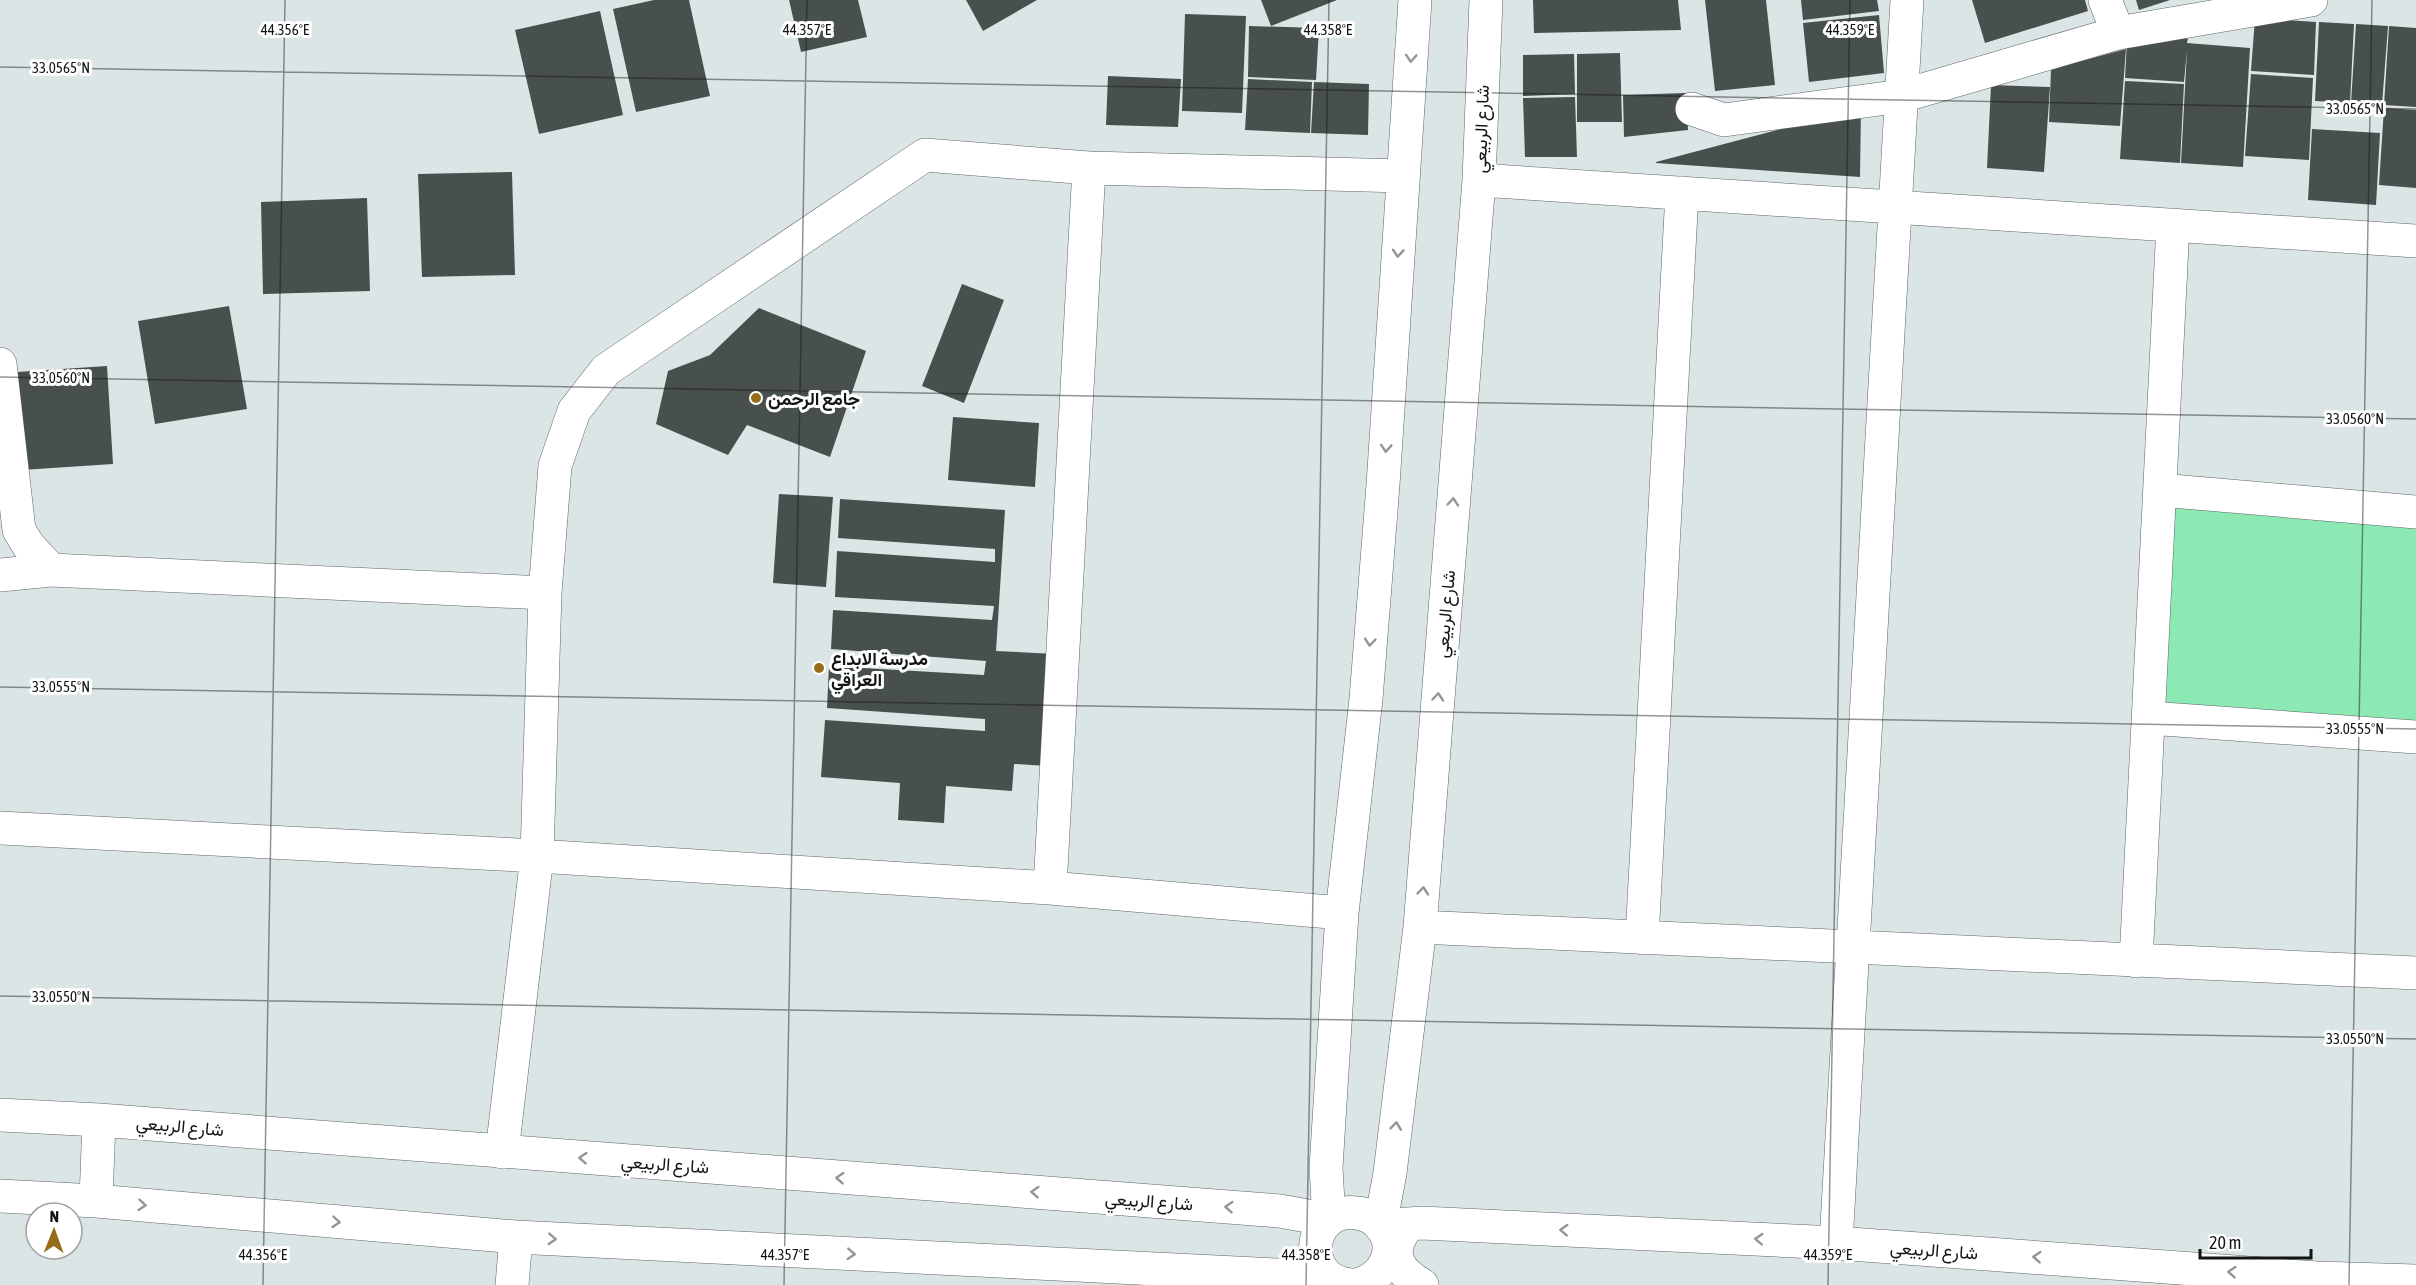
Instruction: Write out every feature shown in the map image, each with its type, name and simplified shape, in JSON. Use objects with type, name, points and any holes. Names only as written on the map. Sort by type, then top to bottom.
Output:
[{"type":"street","points":[[1351,1282],[1318,1263],[1315,1251],[1321,1229],[1329,1220],[1326,1168],[1342,913],[1366,699],[1383,485],[1415,0]]},
{"type":"street","name":"شارع الربيعي","points":[[1380,1226],[1390,1173],[1420,927],[1479,180],[1486,0]]},
{"type":"street","points":[[1836,1243],[1907,0]]},
{"type":"street","points":[[2105,0],[2118,33]]},
{"type":"street","points":[[1692,109],[1724,120],[1902,96],[2118,33],[2311,0]]},
{"type":"street","points":[[502,1152],[537,856],[545,593],[555,466],[574,411],[606,370],[925,155],[1089,168],[1403,176]]},
{"type":"street","points":[[1050,888],[1089,168]]},
{"type":"street","points":[[1479,180],[2416,241]]},
{"type":"street","points":[[1642,938],[1682,193]]},
{"type":"street","points":[[2136,961],[2173,225]]},
{"type":"street","points":[[0,364],[19,530],[28,545],[51,570]]},
{"type":"street","points":[[2160,490],[2416,512]]},
{"type":"street","points":[[0,575],[51,570],[545,593]]},
{"type":"street","points":[[2149,718],[2416,737]]},
{"type":"street","points":[[0,828],[537,856],[1050,888],[1342,913]]},
{"type":"street","points":[[1420,927],[2416,974]]},
{"type":"street","name":"شارع الربيعي","points":[[0,1115],[99,1120],[1280,1211],[1329,1220],[1339,1214],[1350,1212],[1372,1218],[1380,1226],[1386,1235],[1388,1258],[1351,1282]]},
{"type":"street","points":[[96,1201],[99,1120]]},
{"type":"street","points":[[1326,1168],[1336,1191],[1354,1200],[1373,1195],[1381,1188],[1390,1173]]},
{"type":"street","points":[[1280,1211],[1306,1194],[1326,1168]]},
{"type":"street","points":[[1390,1173],[1410,1214],[1422,1223]]},
{"type":"street","points":[[0,1196],[96,1201],[516,1237],[1286,1280],[1421,1285]]},
{"type":"street","points":[[1280,1211],[1297,1219],[1305,1226],[1310,1245],[1302,1263],[1286,1280]]},
{"type":"street","points":[[1421,1285],[1402,1271],[1395,1253],[1402,1235],[1409,1228],[1422,1223]]},
{"type":"street","name":"شارع الربيعي","points":[[1380,1226],[1422,1223],[1836,1243],[2274,1279],[2346,1282],[2416,1281]]},
{"type":"street","points":[[512,1285],[516,1237]]},
{"type":"green space","points":[[2160,490],[2416,512],[2416,737],[2149,718]]},
{"type":"building","points":[[654,0],[689,0],[710,96],[636,112],[613,9]]},
{"type":"building","points":[[789,0],[858,0],[867,37],[801,52]]},
{"type":"building","points":[[966,0],[1037,0],[983,31]]},
{"type":"building","points":[[1261,0],[1337,0],[1271,26]]},
{"type":"building","points":[[1533,0],[1678,0],[1681,30],[1534,33]]},
{"type":"building","points":[[1705,0],[1766,0],[1775,85],[1715,91]]},
{"type":"building","points":[[1801,0],[1877,0],[1879,11],[1803,20]]},
{"type":"building","points":[[1972,0],[2085,0],[2088,11],[1985,43]]},
{"type":"building","points":[[2136,0],[2170,0],[2139,10]]},
{"type":"building","points":[[600,11],[623,115],[539,134],[515,30]]},
{"type":"building","points":[[1185,14],[1246,16],[1242,113],[1182,111]]},
{"type":"building","points":[[1879,15],[1884,73],[1809,82],[1803,23]]},
{"type":"building","points":[[2255,18],[2316,22],[2314,75],[2251,71]]},
{"type":"building","points":[[2319,22],[2354,24],[2350,103],[2315,101]]},
{"type":"building","points":[[2356,24],[2388,26],[2382,105],[2351,103]]},
{"type":"building","points":[[1249,26],[1319,28],[1316,80],[1248,77]]},
{"type":"building","points":[[2389,26],[2416,28],[2416,107],[2384,105]]},
{"type":"building","points":[[2188,37],[2187,43],[2250,48],[2243,167],[2181,163],[2187,50],[2184,82],[2125,78],[2127,41]]},
{"type":"building","points":[[2126,49],[2120,126],[2049,122],[2051,69]]},
{"type":"building","points":[[1620,53],[1622,122],[1577,122],[1577,54]]},
{"type":"building","points":[[1574,54],[1575,94],[1523,96],[1523,55]]},
{"type":"building","points":[[2251,74],[2313,78],[2309,160],[2245,156]]},
{"type":"building","points":[[1108,76],[1181,79],[1178,127],[1106,125]]},
{"type":"building","points":[[1248,79],[1312,82],[1310,133],[1245,130]]},
{"type":"building","points":[[2125,81],[2184,84],[2180,163],[2120,159]]},
{"type":"building","points":[[1314,82],[1369,84],[1368,135],[1311,133]]},
{"type":"building","points":[[1991,85],[2050,87],[2044,172],[1987,168]]},
{"type":"building","points":[[1686,93],[1688,130],[1624,137],[1623,95]]},
{"type":"building","points":[[1575,97],[1577,157],[1525,157],[1523,98]]},
{"type":"building","points":[[1861,108],[1860,177],[1656,163],[1656,162]]},
{"type":"building","points":[[2384,108],[2416,110],[2416,188],[2379,185]]},
{"type":"building","points":[[2312,129],[2380,133],[2376,205],[2308,200]]},
{"type":"building","points":[[512,172],[515,275],[422,277],[418,174]]},
{"type":"building","points":[[367,198],[370,291],[263,294],[261,202]]},
{"type":"building","points":[[962,284],[1004,300],[964,403],[922,386]]},
{"type":"building","points":[[229,306],[247,409],[155,424],[138,321]]},
{"type":"building","name":"جامع الرحمن","points":[[759,308],[866,351],[830,457],[747,425],[728,455],[656,424],[668,371],[710,355]]},
{"type":"building","points":[[107,366],[113,464],[22,470],[17,372]]},
{"type":"building","points":[[953,417],[1039,423],[1035,487],[948,480]]},
{"type":"building","points":[[779,494],[833,497],[826,587],[773,583]]},
{"type":"building","points":[[840,499],[1005,510],[996,651],[1055,654],[1047,766],[1014,764],[1012,791],[946,786],[944,823],[898,820],[900,783],[821,777],[825,720],[985,731],[985,719],[827,708],[829,666],[984,675],[986,661],[831,649],[833,610],[992,620],[994,606],[835,597],[837,551],[995,562],[995,549],[838,538]]},
{"type":"place","name":"جامع الرحمن","points":[[756,398]]},
{"type":"place","name":"مدرسة الابداع العراقي","points":[[819,668]]}]
